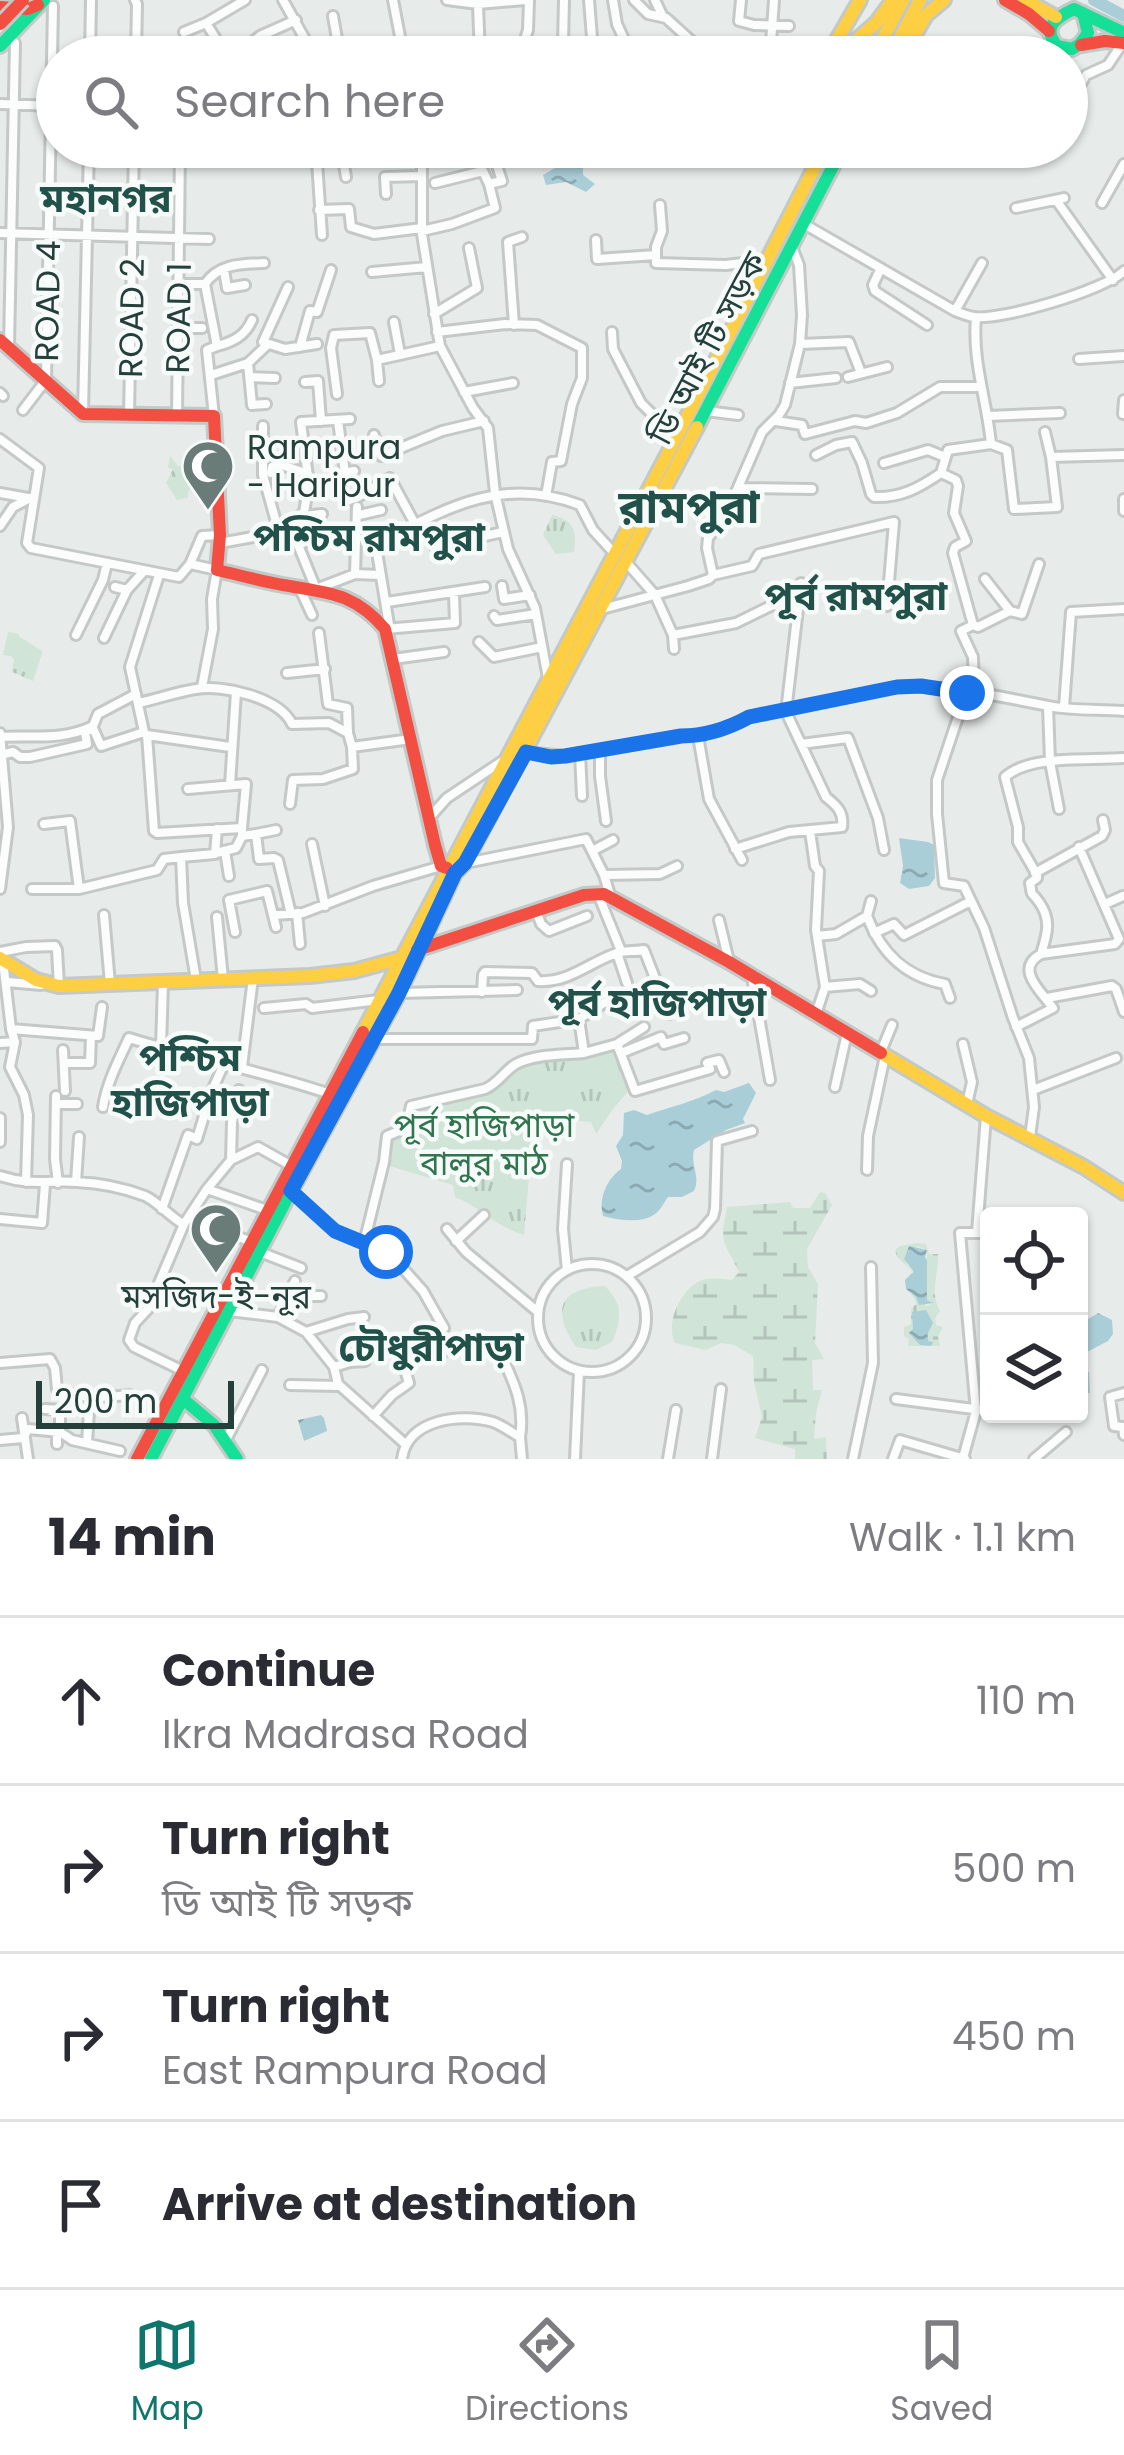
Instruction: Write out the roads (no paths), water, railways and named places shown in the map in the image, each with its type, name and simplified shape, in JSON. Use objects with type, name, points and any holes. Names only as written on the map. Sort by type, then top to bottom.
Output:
[{"type":"main road","points":[[4,23],[23,0]]},
{"type":"main road","points":[[839,36],[860,0]]},
{"type":"main road","points":[[900,36],[923,0]]},
{"type":"main road","points":[[914,36],[926,15],[944,0]]},
{"type":"main road","points":[[1054,0],[1124,33]]},
{"type":"main road","points":[[863,36],[895,2]]},
{"type":"main road","points":[[881,36],[895,2]]},
{"type":"main road","points":[[1016,2],[1053,24]]},
{"type":"main road","points":[[4,23],[46,3]]},
{"type":"main road","points":[[4,23],[46,3]]},
{"type":"main road","points":[[1053,24],[1078,11]]},
{"type":"main road","points":[[1078,11],[1086,36]]},
{"type":"main road","points":[[1053,24],[1055,36]]},
{"type":"main road","points":[[1088,44],[1123,43]]},
{"type":"main road","name":"ডি আই টি সড়ক","points":[[178,1399],[184,1372],[291,1191],[399,993],[452,868],[526,752],[601,609],[676,438],[814,168]]},
{"type":"main road","name":"ডি আই টি সড়ক","points":[[178,1399],[229,1311],[268,1210],[507,758],[706,411],[832,168]]},
{"type":"main road","points":[[5,344],[83,415],[214,416],[220,539],[217,570],[342,595],[358,602],[385,629],[430,818],[452,868]]},
{"type":"main road","points":[[417,950],[604,894],[1124,1193]]},
{"type":"main road","points":[[1,957],[55,986],[340,973],[402,958]]},
{"type":"main road","points":[[178,1399],[208,1418],[227,1438],[233,1459]]},
{"type":"main road","points":[[137,1459],[178,1399]]},
{"type":"main road","points":[[151,1459],[178,1399]]},
{"type":"main road","points":[[178,1399],[233,1459]]},
{"type":"street","points":[[90,36],[91,0]]},
{"type":"street","points":[[135,0],[136,36]]},
{"type":"street","points":[[184,32],[244,0]]},
{"type":"street","points":[[283,0],[304,36]]},
{"type":"street","points":[[393,0],[400,36]]},
{"type":"street","points":[[447,0],[478,4],[527,0],[526,36]]},
{"type":"street","points":[[563,36],[564,0]]},
{"type":"street","points":[[589,0],[591,36]]},
{"type":"street","points":[[613,0],[622,36]]},
{"type":"street","points":[[634,0],[648,14],[663,16]]},
{"type":"street","points":[[655,0],[663,16],[685,36]]},
{"type":"street","points":[[741,0],[739,21],[789,26]]},
{"type":"street","points":[[771,36],[774,0]]},
{"type":"street","name":"ROAD 4","points":[[46,3],[49,36]]},
{"type":"street","points":[[478,4],[479,36]]},
{"type":"street","points":[[333,16],[337,36]]},
{"type":"street","points":[[260,36],[296,20]]},
{"type":"street","points":[[4,23],[14,105],[5,344]]},
{"type":"street","points":[[206,23],[214,36]]},
{"type":"street","points":[[1088,74],[1108,65],[1123,43]]},
{"type":"street","points":[[0,104],[36,106]]},
{"type":"street","points":[[1102,203],[1124,164]]},
{"type":"street","name":"ROAD 4","points":[[46,380],[51,168]]},
{"type":"street","points":[[83,415],[89,168]]},
{"type":"street","name":"ROAD 2","points":[[129,417],[134,168]]},
{"type":"street","name":"ROAD 1","points":[[177,416],[180,168]]},
{"type":"street","points":[[317,168],[322,235]]},
{"type":"street","points":[[344,168],[346,177]]},
{"type":"street","points":[[422,168],[422,229],[436,332],[489,433],[495,494],[508,549],[536,614],[549,680]]},
{"type":"street","points":[[490,184],[502,181],[498,168]]},
{"type":"street","points":[[319,210],[349,208],[351,227],[368,233],[452,224],[495,208],[482,171],[435,183]]},
{"type":"street","points":[[386,194],[386,176],[422,176]]},
{"type":"street","points":[[802,223],[955,311],[976,318],[1064,299],[1121,277],[1060,199],[1016,208]]},
{"type":"street","points":[[660,205],[662,231],[656,263],[726,265],[767,260]]},
{"type":"street","points":[[0,233],[208,239]]},
{"type":"street","points":[[514,325],[508,242],[522,237]]},
{"type":"street","points":[[596,240],[597,259],[656,255]]},
{"type":"street","points":[[713,575],[706,543],[726,515],[758,438],[785,405],[800,344],[799,265],[791,245]]},
{"type":"street","points":[[434,314],[477,288],[469,248]]},
{"type":"street","points":[[217,346],[207,278],[226,265],[264,263]]},
{"type":"street","points":[[955,311],[982,263]]},
{"type":"street","points":[[372,272],[427,267]]},
{"type":"street","points":[[224,268],[227,288],[245,285]]},
{"type":"street","points":[[881,268],[873,284],[875,292],[927,326]]},
{"type":"street","points":[[300,347],[310,311],[317,312],[331,270]]},
{"type":"street","points":[[179,284],[205,284]]},
{"type":"street","points":[[287,286],[263,339],[285,350],[317,344]]},
{"type":"street","points":[[976,318],[980,387],[991,444]]},
{"type":"street","points":[[214,416],[207,350],[237,339],[252,320]]},
{"type":"street","points":[[394,322],[400,355]]},
{"type":"street","points":[[436,332],[537,325],[582,348],[582,378],[561,461],[552,462],[546,496]]},
{"type":"street","points":[[178,328],[202,328]]},
{"type":"street","points":[[612,332],[613,349],[640,403],[676,438]]},
{"type":"street","points":[[337,394],[334,335],[370,333],[379,381]]},
{"type":"street","points":[[800,344],[849,342],[861,373]]},
{"type":"street","points":[[211,375],[248,363],[267,345]]},
{"type":"street","points":[[377,360],[440,346]]},
{"type":"street","points":[[1079,359],[1124,356]]},
{"type":"street","points":[[248,363],[252,405],[266,404]]},
{"type":"street","points":[[848,376],[887,367]]},
{"type":"street","points":[[250,377],[275,378]]},
{"type":"street","points":[[790,383],[836,377]]},
{"type":"street","points":[[23,410],[46,380]]},
{"type":"street","points":[[305,382],[318,381],[321,421]]},
{"type":"street","points":[[464,392],[513,383]]},
{"type":"street","points":[[774,420],[802,425],[805,434],[897,413],[940,387],[980,387]]},
{"type":"street","points":[[1123,414],[1124,400]]},
{"type":"street","points":[[706,411],[738,416]]},
{"type":"street","points":[[988,416],[1060,413]]},
{"type":"street","points":[[0,439],[39,468],[28,546],[179,577],[202,536],[234,542],[290,525],[302,515],[308,474],[301,422],[350,419]]},
{"type":"street","points":[[338,421],[345,473],[354,470]]},
{"type":"street","points":[[374,435],[381,456],[442,431],[484,421]]},
{"type":"street","points":[[263,425],[263,475],[278,529]]},
{"type":"street","points":[[816,455],[836,445],[855,444],[874,497],[903,495],[941,473],[948,450],[991,444],[1006,450],[1014,509],[1057,507],[1045,433]]},
{"type":"street","points":[[884,464],[928,450],[946,457]]},
{"type":"street","points":[[1051,457],[1124,455]]},
{"type":"street","points":[[271,472],[272,467],[282,465],[308,474]]},
{"type":"street","points":[[941,473],[958,486],[954,513],[966,541],[953,553],[973,625]]},
{"type":"street","points":[[355,574],[356,498],[390,478],[415,524]]},
{"type":"street","points":[[738,488],[812,488]]},
{"type":"street","points":[[0,493],[32,497]]},
{"type":"street","points":[[382,541],[495,494],[536,494],[580,506],[592,530],[623,551],[655,595],[674,635],[674,649]]},
{"type":"street","points":[[0,526],[14,507],[32,497]]},
{"type":"street","points":[[1124,499],[1124,511]]},
{"type":"street","points":[[355,507],[381,510]]},
{"type":"street","points":[[302,515],[322,514]]},
{"type":"street","points":[[601,609],[752,566],[759,554],[894,522],[886,606]]},
{"type":"street","points":[[290,525],[316,589],[355,574],[380,575]]},
{"type":"street","points":[[298,544],[357,529]]},
{"type":"street","points":[[435,547],[504,532]]},
{"type":"street","points":[[377,552],[387,602],[389,625],[385,629]]},
{"type":"street","points":[[76,635],[107,563]]},
{"type":"street","points":[[985,579],[1010,611],[1022,614],[1039,563]]},
{"type":"street","points":[[190,564],[217,570],[202,687]]},
{"type":"street","points":[[104,638],[127,590],[144,571]]},
{"type":"street","points":[[1,754],[42,755],[87,744],[85,732],[93,728],[101,746],[144,731],[130,667],[159,575]]},
{"type":"street","points":[[735,849],[789,832],[842,827],[837,806],[826,797],[786,712],[801,583]]},
{"type":"street","points":[[502,586],[504,599],[530,595]]},
{"type":"street","points":[[115,587],[127,590]]},
{"type":"street","points":[[387,602],[485,587]]},
{"type":"street","points":[[299,588],[312,615]]},
{"type":"street","points":[[385,629],[455,623],[454,594]]},
{"type":"street","points":[[674,635],[736,623],[782,601],[798,603]]},
{"type":"street","points":[[1064,707],[1071,612],[1124,609]]},
{"type":"street","points":[[1010,611],[962,631],[973,657],[970,693],[940,770],[936,802],[944,884],[962,885],[984,928],[1029,1058],[1034,1108],[1030,1137]]},
{"type":"street","points":[[494,616],[496,620],[536,614]]},
{"type":"street","points":[[290,804],[292,780],[322,779],[353,769],[347,708],[328,704],[319,633]]},
{"type":"street","points":[[479,642],[494,656],[542,647]]},
{"type":"street","points":[[393,659],[444,652]]},
{"type":"street","points":[[287,674],[325,669]]},
{"type":"street","points":[[0,889],[8,827],[0,735],[60,738],[93,726],[98,714],[137,698],[202,687],[252,695],[285,712],[292,724],[329,724],[350,741],[411,739]]},
{"type":"street","points":[[526,752],[551,757],[698,736],[728,729],[749,717],[897,687],[1124,711]]},
{"type":"street","points":[[230,785],[236,692]]},
{"type":"street","points":[[1048,706],[1050,761],[1059,809]]},
{"type":"street","points":[[230,747],[148,735],[155,833],[276,830]]},
{"type":"street","points":[[698,736],[709,799],[742,860]]},
{"type":"street","points":[[801,744],[848,738],[878,818],[884,850]]},
{"type":"street","points":[[600,750],[606,821]]},
{"type":"street","points":[[580,753],[582,796]]},
{"type":"street","points":[[430,818],[447,798],[507,758]]},
{"type":"street","points":[[1041,954],[1048,922],[1029,889],[1037,878],[1018,842],[1004,780],[1009,772],[1030,764],[1124,758]]},
{"type":"street","points":[[32,889],[79,889],[158,869],[164,860],[236,848],[246,784],[188,789]]},
{"type":"street","points":[[1035,873],[1102,836],[1102,820]]},
{"type":"street","points":[[44,824],[70,821],[79,889]]},
{"type":"street","points":[[217,829],[229,876]]},
{"type":"street","points":[[810,831],[819,871],[817,936],[825,987],[816,1014]]},
{"type":"street","points":[[256,834],[260,859],[278,860],[300,944]]},
{"type":"street","points":[[274,915],[326,906],[374,886],[586,839],[604,875],[604,894],[628,988],[579,1019],[533,1026],[532,1039],[374,1040]]},
{"type":"street","points":[[592,851],[613,840]]},
{"type":"street","points":[[312,844],[326,906]]},
{"type":"street","points":[[1016,1027],[1052,1010],[1029,974],[1031,960],[1041,954],[1115,944],[1118,939],[1079,848]]},
{"type":"street","points":[[181,856],[183,903],[196,980]]},
{"type":"street","points":[[604,875],[660,874],[677,866]]},
{"type":"street","points":[[236,932],[229,900],[267,891],[276,927]]},
{"type":"street","points":[[1105,904],[1123,896]]},
{"type":"street","points":[[817,936],[836,934],[867,916],[872,901]]},
{"type":"street","points":[[874,932],[894,924],[904,934],[969,902]]},
{"type":"street","points":[[536,911],[549,931],[587,916]]},
{"type":"street","points":[[104,915],[110,985]]},
{"type":"street","points":[[867,916],[899,965],[945,984],[950,998]]},
{"type":"street","points":[[217,917],[223,979]]},
{"type":"street","points":[[719,920],[729,962]]},
{"type":"street","points":[[7,982],[55,986],[55,946],[26,947],[1,957],[15,1042],[10,1067],[28,1115],[26,1182]]},
{"type":"street","points":[[482,992],[485,973],[532,973],[538,981],[559,980],[619,952],[644,950],[669,1014]]},
{"type":"street","points":[[752,976],[770,1080]]},
{"type":"street","points":[[242,1067],[253,978]]},
{"type":"street","points":[[161,1048],[164,982]]},
{"type":"street","points":[[825,987],[860,984],[871,992]]},
{"type":"street","points":[[1046,998],[1112,986],[1124,1012]]},
{"type":"street","points":[[399,993],[517,990]]},
{"type":"street","points":[[264,1008],[379,1000]]},
{"type":"street","points":[[10,1029],[98,1036],[102,1007]]},
{"type":"street","points":[[579,1019],[584,1053]]},
{"type":"street","points":[[867,1170],[872,1112],[892,1025]]},
{"type":"street","points":[[619,1048],[644,1027]]},
{"type":"street","points":[[39,1030],[45,1046]]},
{"type":"street","points":[[836,1087],[848,1033]]},
{"type":"street","points":[[64,1064],[90,1063],[91,1036]]},
{"type":"street","points":[[364,1243],[387,1136],[406,1128],[411,1106],[485,1089],[518,1063],[661,1037],[664,1044],[684,1038]]},
{"type":"street","points":[[103,1107],[108,1080],[128,1038],[330,1094]]},
{"type":"street","points":[[0,1043],[15,1042]]},
{"type":"street","points":[[963,1044],[972,1082],[968,1105]]},
{"type":"street","points":[[619,1048],[635,1091],[710,1069],[707,1063],[716,1059],[724,1072]]},
{"type":"street","points":[[58,1183],[55,1160],[63,1050]]},
{"type":"street","points":[[1033,1090],[1116,1058]]},
{"type":"street","points":[[162,1209],[188,1135],[197,1139],[223,1066]]},
{"type":"street","points":[[231,1160],[239,1090]]},
{"type":"street","points":[[59,1097],[77,1104]]},
{"type":"street","points":[[977,1232],[986,1115]]},
{"type":"street","points":[[0,1142],[1,1118]]},
{"type":"street","points":[[626,1276],[700,1232],[715,1209],[717,1141],[752,1131]]},
{"type":"street","points":[[76,1182],[80,1137]]},
{"type":"street","points":[[184,1372],[129,1340],[135,1323],[148,1309],[186,1221],[231,1160],[258,1147],[292,1166]]},
{"type":"street","points":[[567,1163],[563,1228],[567,1270]]},
{"type":"street","points":[[0,1176],[44,1184],[76,1182],[121,1188],[151,1198],[186,1221],[301,1268]]},
{"type":"street","points":[[0,1219],[42,1223],[44,1184]]},
{"type":"street","points":[[207,1189],[268,1210]]},
{"type":"street","points":[[291,1191],[335,1231],[392,1256],[424,1291],[444,1328],[437,1334],[441,1355],[402,1360],[410,1383],[373,1416]]},
{"type":"street","points":[[456,1240],[484,1215]]},
{"type":"street","points":[[447,1229],[494,1278],[538,1312]]},
{"type":"street","points":[[893,1459],[900,1439],[965,1458],[976,1411],[960,1233],[980,1232]]},
{"type":"street","points":[[592,1264],[616,1269],[637,1287],[646,1315],[645,1330],[640,1343],[620,1364],[607,1370],[579,1370],[547,1349],[538,1312],[547,1287],[567,1270],[592,1264]]},
{"type":"street","points":[[853,1459],[873,1363],[871,1267]]},
{"type":"street","points":[[278,1317],[295,1281]]},
{"type":"street","points":[[289,1296],[321,1296]]},
{"type":"street","points":[[229,1311],[278,1317],[306,1332],[334,1367],[341,1386],[404,1443]]},
{"type":"street","points":[[306,1332],[364,1317]]},
{"type":"street","points":[[0,1363],[50,1358],[57,1389],[63,1393],[101,1398],[130,1395]]},
{"type":"street","points":[[502,1358],[519,1395],[522,1459]]},
{"type":"street","points":[[334,1367],[365,1361]]},
{"type":"street","points":[[227,1438],[262,1370]]},
{"type":"street","points":[[575,1459],[579,1370]]},
{"type":"street","points":[[290,1384],[341,1386]]},
{"type":"street","points":[[712,1459],[722,1389]]},
{"type":"street","points":[[57,1444],[63,1393]]},
{"type":"street","points":[[1124,1394],[1110,1397],[1114,1426],[1123,1427],[1124,1435]]},
{"type":"street","points":[[896,1399],[980,1411]]},
{"type":"street","points":[[45,1409],[60,1410]]},
{"type":"street","points":[[668,1459],[676,1410]]},
{"type":"street","points":[[85,1446],[89,1411]]},
{"type":"street","points":[[22,1418],[28,1459]]},
{"type":"street","points":[[402,1459],[404,1443],[433,1423],[494,1422],[520,1437]]},
{"type":"street","points":[[23,1438],[28,1429],[59,1432],[85,1446],[120,1450]]},
{"type":"street","points":[[1034,1459],[1066,1432]]},
{"type":"street","points":[[0,1440],[23,1438]]},
{"type":"water","points":[[555,168],[583,168],[583,175],[595,184],[586,192],[566,182],[546,185],[543,175]]},
{"type":"water","points":[[899,838],[934,845],[935,878],[929,886],[909,889],[900,883]]},
{"type":"water","points":[[749,1083],[756,1093],[745,1123],[694,1150],[694,1191],[668,1197],[657,1212],[643,1219],[603,1216],[605,1189],[621,1169],[616,1146],[623,1135],[624,1113],[634,1110],[647,1115]]},
{"type":"water","points":[[909,1246],[927,1250],[927,1300],[934,1303],[919,1305],[906,1289],[905,1280],[914,1272],[904,1259]]},
{"type":"water","points":[[926,1310],[933,1323],[928,1333],[931,1346],[920,1345],[909,1333],[912,1312]]},
{"type":"water","points":[[1098,1313],[1112,1320],[1113,1334],[1088,1351],[1088,1319]]},
{"type":"water","points":[[321,1415],[327,1431],[304,1441],[298,1420]]},
{"type":"waterway","points":[[1094,0],[1124,16]]},
{"type":"place","name":"Rampura - Haripur","points":[[208,512]]},
{"type":"place","name":"মসজিদ-ই-নূর","points":[[216,1275]]},
{"type":"district","name":"মহানগর","points":[[106,198]]},
{"type":"district","name":"রামপুরা","points":[[689,507]]},
{"type":"district","name":"পশ্চিম রামপুরা","points":[[369,537]]},
{"type":"district","name":"পূর্ব রামপুরা","points":[[856,596]]},
{"type":"district","name":"পূর্ব হাজিপাড়া","points":[[657,1002]]},
{"type":"district","name":"পশ্চিম হাজিপাড়া","points":[[190,1080]]},
{"type":"district","name":"চৌধুরীপাড়া","points":[[431,1347]]},
{"type":"park label","name":"পূর্ব হাজিপাড়া বালুর মাঠ","points":[[484,1144]]}]
